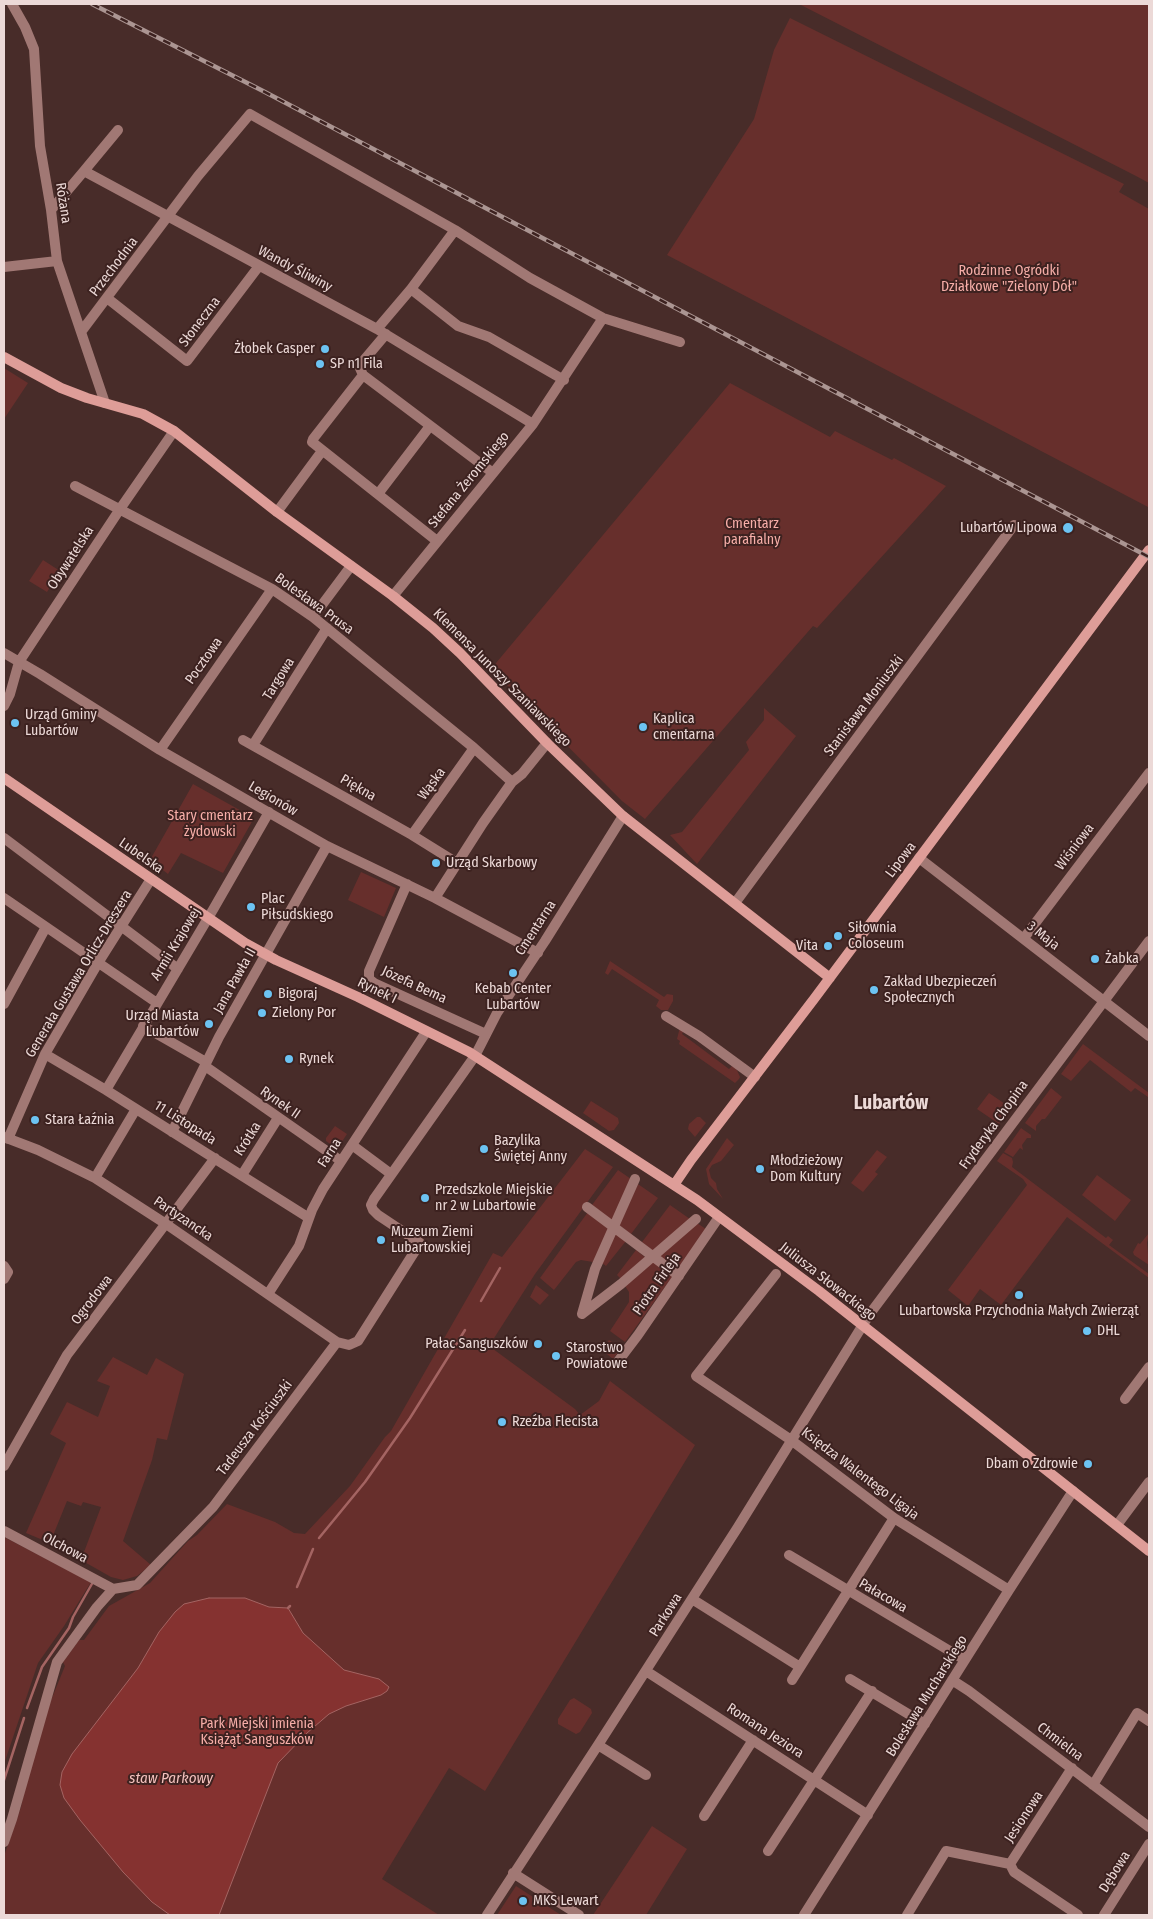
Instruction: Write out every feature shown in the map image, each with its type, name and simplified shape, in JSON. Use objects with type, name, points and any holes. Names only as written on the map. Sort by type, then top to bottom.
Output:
[{"type":"street","name":"Różana","points":[[12,4],[25,26],[34,49],[39,138],[57,261],[105,403]]},
{"type":"street","name":"Przechodnia","points":[[81,332],[169,218],[198,176],[250,114],[455,230]]},
{"type":"street","points":[[51,210],[118,130]]},
{"type":"street","name":"Wandy Śliwiny","points":[[84,171],[381,332],[533,424]]},
{"type":"street","points":[[493,473],[363,375],[358,366],[411,289],[455,230],[530,278],[603,318],[680,342]]},
{"type":"street","points":[[4,267],[57,261]]},
{"type":"street","name":"Słoneczna","points":[[108,298],[187,361],[259,266]]},
{"type":"street","points":[[411,289],[458,326],[489,337],[564,380]]},
{"type":"street","name":"Stefana Żeromskiego","points":[[393,596],[533,424],[564,380],[603,318]]},
{"type":"street","name":"Klemensa Junoszy Szaniawskiego","points":[[4,357],[61,388],[143,414],[174,431],[278,512],[393,596],[447,640],[547,743],[623,816],[830,978]]},
{"type":"street","points":[[363,375],[313,439],[314,445],[438,541]]},
{"type":"street","points":[[378,494],[430,426]]},
{"type":"street","name":"Obywatelska","points":[[4,706],[10,694],[19,662],[174,431]]},
{"type":"street","points":[[278,512],[322,451]]},
{"type":"street","name":"Bolesława Prusa","points":[[75,486],[272,589],[327,628],[474,748],[512,782]]},
{"type":"street","name":"Stanisława Moniuszki","points":[[735,903],[1014,525]]},
{"type":"street","name":"Lipowa","points":[[674,1186],[690,1160],[830,978],[1149,550]]},
{"type":"street","points":[[313,617],[352,566]]},
{"type":"street","name":"Pocztowa","points":[[160,750],[272,589]]},
{"type":"street","name":"Targowa","points":[[253,745],[327,628]]},
{"type":"street","name":"Legionów","points":[[4,653],[160,750],[327,846],[435,898],[538,953]]},
{"type":"street","name":"Piękna","points":[[243,740],[412,835],[457,863]]},
{"type":"street","points":[[435,898],[512,782],[522,774],[547,743]]},
{"type":"street","name":"Wąska","points":[[412,835],[474,748]]},
{"type":"street","name":"Wiśniowa","points":[[1024,938],[1149,773]]},
{"type":"street","name":"Lubelska","points":[[4,778],[208,918],[265,954]]},
{"type":"street","name":"Armii Krajowej","points":[[106,1090],[208,918],[268,812]]},
{"type":"street","name":"Cmentarna","points":[[476,1056],[502,1006],[538,953],[623,816]]},
{"type":"street","points":[[4,838],[178,969]]},
{"type":"street","name":"Jana Pawła II","points":[[172,1132],[205,1064],[327,846]]},
{"type":"street","name":"3 Maja","points":[[919,858],[1148,1033]]},
{"type":"street","name":"Generała Gustawa Orlicz-Dreszera","points":[[6,1138],[45,1054],[98,963],[122,928],[151,879]]},
{"type":"street","name":"Józefa Bema","points":[[407,884],[369,971],[369,978],[374,983],[486,1034]]},
{"type":"street","points":[[4,898],[157,1003]]},
{"type":"street","points":[[4,1004],[46,927]]},
{"type":"street","name":"Fryderyka Chopina","points":[[862,1326],[1149,941]]},
{"type":"street","name":"Rynek I","points":[[265,954],[358,997],[476,1056]]},
{"type":"street","points":[[666,1016],[699,1036],[754,1077]]},
{"type":"street","name":"Rynek II","points":[[143,1026],[205,1064],[278,1118],[341,1161]]},
{"type":"street","name":"Farna","points":[[268,1294],[299,1246],[317,1200],[426,1032]]},
{"type":"street","name":"11 Listopada","points":[[45,1054],[242,1174],[309,1218]]},
{"type":"street","points":[[337,1342],[349,1345],[358,1341],[420,1243],[373,1210],[371,1205],[391,1174],[476,1056]]},
{"type":"street","name":"Juliusza Słowackiego","points":[[476,1056],[719,1217],[819,1291],[1149,1550]]},
{"type":"street","points":[[95,1178],[136,1109]]},
{"type":"street","name":"Krótka","points":[[242,1174],[278,1118]]},
{"type":"street","name":"Partyzancka","points":[[6,1138],[57,1159],[95,1178],[166,1224],[337,1342]]},
{"type":"street","points":[[352,1145],[391,1174]]},
{"type":"street","name":"Ogrodowa","points":[[4,1466],[67,1355],[215,1158]]},
{"type":"street","points":[[635,1179],[595,1269],[582,1314],[654,1257],[696,1219]]},
{"type":"street","points":[[587,1207],[679,1276]]},
{"type":"street","name":"Piotra Firleja","points":[[616,1364],[719,1217]]},
{"type":"street","points":[[4,1266],[8,1272],[4,1279]]},
{"type":"street","name":"Księdza Walentego Ligaja","points":[[776,1274],[696,1376],[791,1440],[894,1518],[1009,1590]]},
{"type":"street","name":"Parkowa","points":[[487,1915],[692,1599],[862,1326]]},
{"type":"street","name":"Tadeusza Kościuszki","points":[[112,1589],[137,1585],[213,1507],[337,1342]]},
{"type":"street","points":[[1125,1400],[1149,1367]]},
{"type":"street","points":[[1117,1525],[1149,1482]]},
{"type":"street","name":"Bolesława Mucharskiego","points":[[804,1915],[1009,1590],[1074,1491]]},
{"type":"street","points":[[792,1680],[894,1518]]},
{"type":"street","name":"Olchowa","points":[[4,1531],[112,1589]]},
{"type":"street","name":"Pałacowa","points":[[789,1555],[848,1592],[965,1660]]},
{"type":"street","points":[[4,1842],[57,1662],[112,1589]]},
{"type":"street","points":[[692,1599],[800,1667]]},
{"type":"street","name":"Romana Jeziora","points":[[646,1671],[868,1815]]},
{"type":"street","points":[[850,1679],[925,1724]]},
{"type":"street","name":"Chmielna","points":[[952,1680],[1149,1827]]},
{"type":"street","points":[[768,1851],[872,1691]]},
{"type":"street","points":[[1093,1784],[1137,1714],[1149,1721]]},
{"type":"street","points":[[704,1816],[753,1740]]},
{"type":"street","points":[[598,1745],[646,1775]]},
{"type":"street","name":"Jesionowa","points":[[907,1915],[946,1851],[1010,1864],[1072,1768]]},
{"type":"street","name":"Dębowa","points":[[1104,1915],[1149,1844]]},
{"type":"street","points":[[1010,1864],[1014,1872],[1078,1915]]},
{"type":"street","points":[[513,1873],[579,1915]]},
{"type":"green space","points":[[799,4],[1149,4],[1149,183],[1136,176]]},
{"type":"green space","name":"Rodzinne Ogródki Działkowe \"Zielony Dół\"","points":[[790,18],[1124,184],[1119,192],[1149,209],[1148,507],[667,255],[754,119],[774,50]]},
{"type":"green space","points":[[4,368],[28,383],[4,419]]},
{"type":"green space","name":"Cmentarz parafialny","points":[[730,383],[830,437],[835,431],[892,460],[894,458],[946,486],[817,628],[813,626],[645,819],[622,801],[491,669]]},
{"type":"green space","points":[[43,560],[60,571],[47,592],[29,581]]},
{"type":"green space","points":[[764,708],[796,736],[697,864],[670,835],[682,832],[749,750],[746,742],[764,720]]},
{"type":"green space","name":"Stary cmentarz żydowski","points":[[193,784],[254,818],[223,873],[181,853],[168,874],[150,860]]},
{"type":"green space","points":[[361,872],[396,888],[384,917],[348,900]]},
{"type":"green space","points":[[610,961],[664,997],[667,994],[673,995],[673,1001],[668,1010],[661,1010],[656,1006],[659,1000],[612,969],[608,975],[605,973]]},
{"type":"green space","points":[[680,1027],[685,1029],[682,1034],[729,1069],[732,1066],[736,1068],[739,1079],[735,1083],[679,1044],[680,1041],[677,1039]]},
{"type":"green space","points":[[1083,1044],[1149,1093],[1148,1097],[1135,1088],[1131,1092],[1090,1060],[1071,1081],[1061,1074]]},
{"type":"green space","points":[[1051,1088],[1062,1097],[1045,1119],[1042,1119],[1036,1126],[1036,1131],[1025,1123]]},
{"type":"green space","points":[[989,1093],[1011,1108],[999,1124],[977,1109]]},
{"type":"green space","points":[[591,1101],[618,1118],[619,1123],[614,1130],[609,1131],[583,1113]]},
{"type":"green space","points":[[697,1117],[700,1117],[706,1123],[695,1137],[688,1129],[689,1124]]},
{"type":"green space","points":[[335,1126],[347,1134],[337,1149],[326,1141],[326,1138]]},
{"type":"green space","points":[[1021,1128],[1031,1135],[1031,1138],[1027,1138],[1022,1145],[1023,1150],[1020,1148],[1013,1157],[1004,1152]]},
{"type":"green space","points":[[727,1138],[734,1145],[721,1161],[712,1165],[709,1170],[711,1178],[716,1183],[723,1199],[709,1184],[706,1169]]},
{"type":"green space","name":"Park Miejski imienia Książąt Sanguszków","points":[[585,1149],[613,1167],[535,1274],[489,1346],[575,1409],[580,1415],[599,1401],[610,1381],[695,1445],[485,1791],[449,1768],[382,1879],[439,1915],[4,1915],[4,1856],[21,1807],[49,1705],[65,1666],[63,1662],[79,1640],[84,1640],[109,1606],[150,1583],[188,1541],[197,1535],[227,1504],[275,1522],[294,1533],[305,1534],[350,1486],[391,1431],[493,1253],[502,1257]]},
{"type":"green space","points":[[877,1150],[887,1157],[875,1172],[878,1174],[863,1192],[851,1183]]},
{"type":"green space","points":[[1003,1153],[1012,1158],[1012,1167],[1106,1238],[1108,1236],[1113,1240],[1109,1245],[1149,1274],[1149,1278],[1067,1217],[1001,1305],[980,1289],[968,1306],[948,1290],[1027,1185],[1023,1179],[997,1161]]},
{"type":"green space","points":[[618,1170],[631,1179],[612,1221],[592,1205]]},
{"type":"green space","points":[[1097,1175],[1131,1200],[1115,1221],[1082,1195]]},
{"type":"green space","points":[[638,1184],[658,1198],[631,1234],[619,1225]]},
{"type":"green space","points":[[670,1205],[690,1219],[653,1251],[642,1242]]},
{"type":"green space","points":[[588,1212],[609,1228],[593,1262],[581,1260],[576,1262],[554,1290],[540,1278]]},
{"type":"green space","points":[[697,1223],[706,1229],[677,1270],[660,1256]]},
{"type":"green space","points":[[615,1233],[626,1241],[606,1266],[602,1263]]},
{"type":"green space","points":[[1149,1233],[1147,1243],[1149,1265],[1134,1255],[1133,1252],[1138,1243],[1140,1244]]},
{"type":"green space","points":[[636,1250],[646,1258],[621,1279],[617,1275]]},
{"type":"green space","points":[[653,1261],[673,1276],[625,1342],[610,1331],[629,1302],[629,1292],[625,1286]]},
{"type":"green space","points":[[536,1285],[549,1295],[540,1305],[530,1297]]},
{"type":"green space","points":[[609,1340],[621,1348],[613,1359],[602,1350]]},
{"type":"green space","points":[[113,1357],[147,1375],[156,1358],[184,1374],[167,1440],[157,1438],[152,1460],[123,1541],[151,1565],[137,1576],[123,1580],[111,1577],[81,1560],[101,1507],[83,1502],[81,1506],[67,1501],[50,1543],[26,1533],[66,1443],[50,1434],[67,1402],[98,1417],[110,1386],[97,1381]]},
{"type":"green space","points":[[4,1537],[91,1582],[38,1663],[4,1764]]},
{"type":"green space","points":[[574,1698],[591,1709],[592,1713],[580,1732],[576,1734],[558,1724],[558,1719],[570,1700]]},
{"type":"green space","points":[[652,1826],[687,1849],[646,1915],[593,1915]]},
{"type":"green space","name":"MKS Lewart","points":[[516,1886],[561,1915],[497,1915]]},
{"type":"water","name":"staw Parkowy","points":[[209,1598],[245,1598],[269,1607],[288,1608],[303,1633],[344,1670],[379,1679],[389,1687],[381,1695],[346,1706],[329,1714],[307,1733],[278,1763],[219,1915],[170,1915],[152,1902],[123,1872],[64,1798],[60,1785],[62,1772],[72,1754],[138,1668],[159,1632],[184,1604]]},
{"type":"waterway","points":[[481,1301],[500,1268]]},
{"type":"waterway","points":[[319,1538],[365,1482],[410,1418],[465,1330]]},
{"type":"waterway","points":[[297,1587],[313,1549]]},
{"type":"waterway","points":[[27,1708],[42,1667],[69,1628],[73,1617],[93,1582]]},
{"type":"waterway","points":[[4,1780],[24,1718]]},
{"type":"railway","points":[[92,4],[263,91],[1149,557]]},
{"type":"place","name":"Żłobek Casper","points":[[325,349]]},
{"type":"place","name":"SP n1 Fila","points":[[320,364]]},
{"type":"place","name":"Lubartów Lipowa","points":[[1068,528]]},
{"type":"place","name":"Urząd Gminy Lubartów","points":[[15,723]]},
{"type":"place","name":"Kaplica cmentarna","points":[[643,727]]},
{"type":"place","name":"Urząd Skarbowy","points":[[436,863]]},
{"type":"place","name":"Plac Piłsudskiego","points":[[251,907]]},
{"type":"place","name":"Siłownia Coloseum","points":[[838,936]]},
{"type":"place","name":"Vita","points":[[828,946]]},
{"type":"place","name":"Żabka","points":[[1095,959]]},
{"type":"place","name":"Kebab Center Lubartów","points":[[513,973]]},
{"type":"place","name":"Zakład Ubezpieczeń Społecznych","points":[[874,990]]},
{"type":"place","name":"Bigoraj","points":[[268,994]]},
{"type":"place","name":"Zielony Por","points":[[262,1013]]},
{"type":"place","name":"Urząd Miasta Lubartów","points":[[209,1024]]},
{"type":"place","name":"Rynek","points":[[289,1059]]},
{"type":"place","name":"Stara Łaźnia","points":[[35,1120]]},
{"type":"place","name":"Bazylika Świętej Anny","points":[[484,1149]]},
{"type":"place","name":"Młodzieżowy Dom Kultury","points":[[760,1169]]},
{"type":"place","name":"Przedszkole Miejskie nr 2 w Lubartowie","points":[[425,1198]]},
{"type":"place","name":"Muzeum Ziemi Lubartowskiej","points":[[381,1240]]},
{"type":"place","name":"Lubartowska Przychodnia Małych Zwierząt","points":[[1019,1295]]},
{"type":"place","name":"DHL","points":[[1087,1331]]},
{"type":"place","name":"Pałac Sanguszków","points":[[538,1344]]},
{"type":"place","name":"Starostwo Powiatowe","points":[[556,1356]]},
{"type":"place","name":"Rzeźba Flecista","points":[[502,1422]]},
{"type":"place","name":"Dbam o Zdrowie","points":[[1088,1464]]},
{"type":"place","name":"MKS Lewart","points":[[523,1901]]},
{"type":"district","name":"Lubartów","points":[[891,1104]]}]
